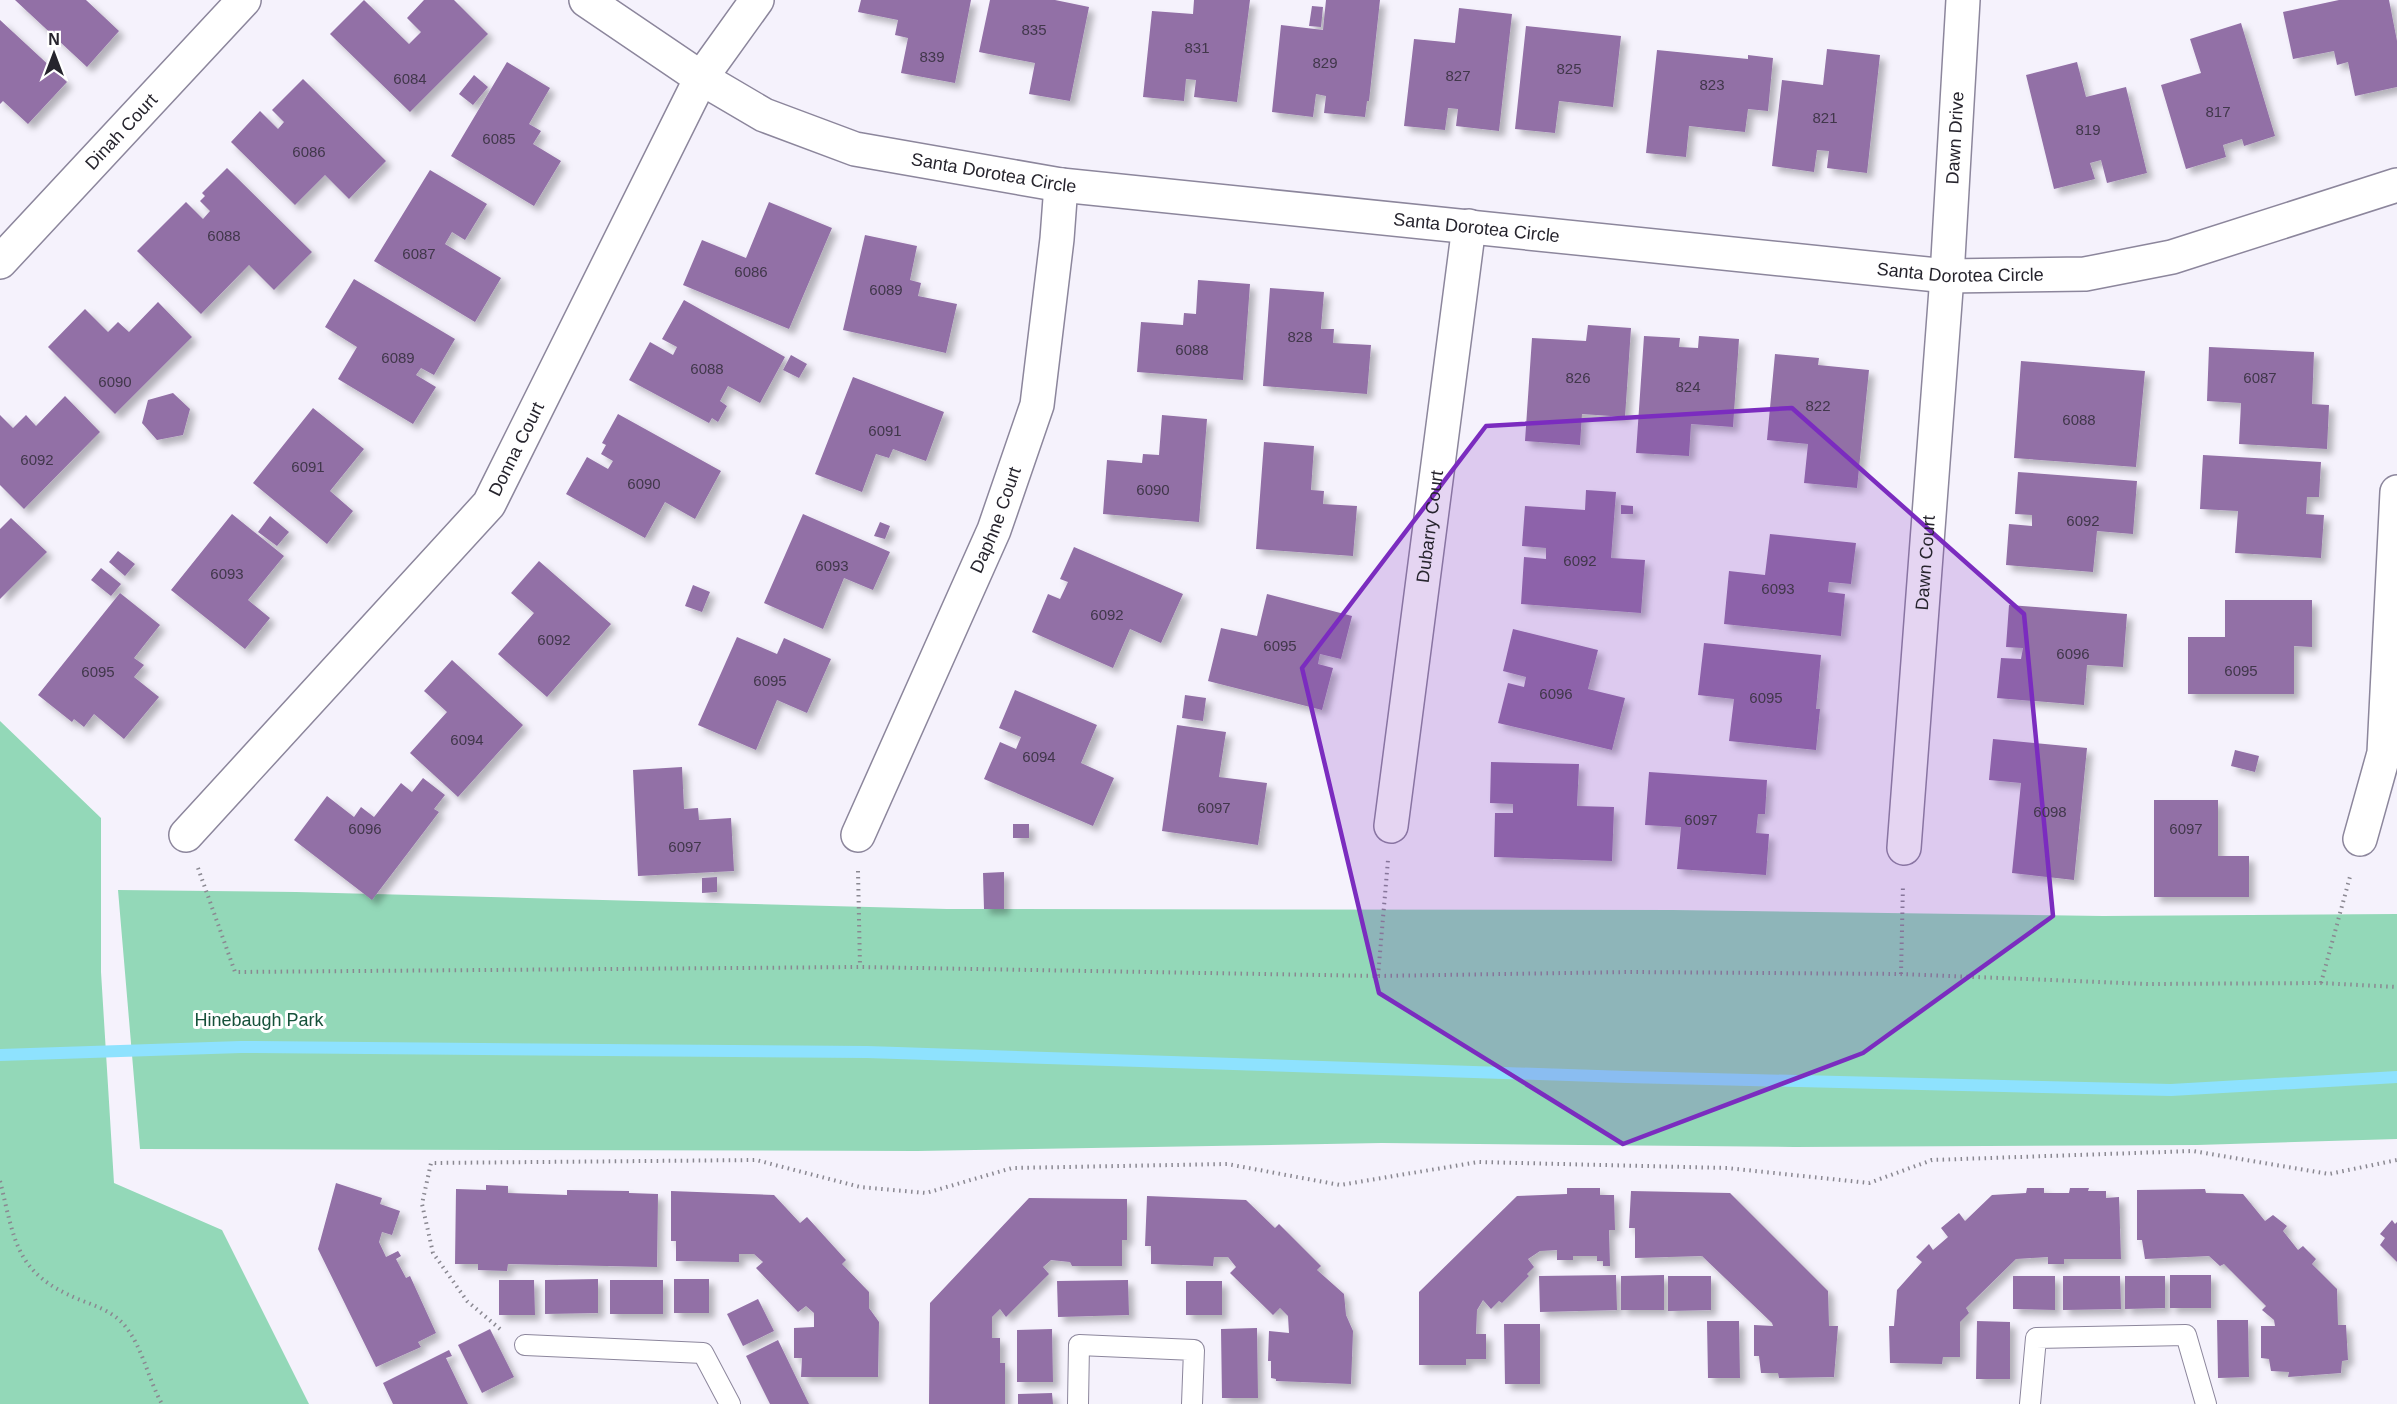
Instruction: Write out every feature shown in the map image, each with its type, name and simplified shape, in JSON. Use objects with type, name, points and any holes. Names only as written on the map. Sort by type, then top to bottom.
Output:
[{"type":"street","name":"Dinah Court","points":[[0,262],[243,0]]},
{"type":"street","name":"Santa Dorotea Circle","points":[[586,0],[701,78],[764,115],[855,149],[1061,185],[1947,276],[2085,274],[2172,257],[2397,185]]},
{"type":"street","name":"Donna Court","points":[[186,835],[489,504],[701,78],[757,0]]},
{"type":"street","name":"Dawn Drive","points":[[1947,276],[1964,0]]},
{"type":"street","name":"Daphne Court","points":[[858,835],[994,530],[1037,405],[1057,239],[1061,185]]},
{"type":"street","name":"Dubarry Court","points":[[1391,826],[1469,226]]},
{"type":"street","name":"Dawn Court","points":[[1904,848],[1947,276]]},
{"type":"street","points":[[2360,839],[2384,753],[2397,492]]},
{"type":"lane","points":[[2030,1404],[2036,1338],[2186,1335],[2206,1404]]},
{"type":"lane","points":[[525,1345],[703,1353],[730,1404]]},
{"type":"lane","points":[[1078,1404],[1078,1345],[1194,1350],[1192,1404]]},
{"type":"path","points":[[1378,976],[1391,826]]},
{"type":"path","points":[[186,835],[235,972],[860,967],[1378,976],[1630,972],[1901,974],[2149,984],[2321,983],[2397,987]]},
{"type":"path","points":[[858,835],[860,967]]},
{"type":"path","points":[[2321,983],[2360,839]]},
{"type":"path","points":[[1901,974],[1904,848]]},
{"type":"path","points":[[525,1345],[493,1324],[467,1301],[433,1253],[422,1204],[431,1163],[756,1160],[860,1187],[926,1193],[1012,1168],[1227,1164],[1340,1185],[1478,1162],[1727,1168],[1869,1183],[1932,1160],[2193,1151],[2329,1174],[2397,1160]]},
{"type":"path","points":[[0,1181],[17,1248],[28,1266],[44,1282],[63,1293],[113,1313],[136,1343],[162,1404]]},
{"type":"highlighted area","points":[[1792,408],[2024,614],[2053,916],[1863,1053],[1623,1144],[1379,993],[1302,668],[1486,426]]},
{"type":"green space","points":[[0,721],[101,818],[101,972],[114,1183],[222,1230],[309,1404],[0,1404]]},
{"type":"green space","name":"Hinebaugh Park","points":[[118,890],[296,892],[947,909],[1673,910],[2103,916],[2397,914],[2397,1139],[2197,1145],[1794,1147],[1382,1143],[917,1151],[140,1149]]},
{"type":"building","points":[[15,0],[86,0],[119,31],[87,67]]},
{"type":"building","points":[[364,0],[409,44],[421,32],[407,18],[424,0],[454,0],[488,34],[410,112],[330,34]]},
{"type":"building","points":[[861,0],[971,0],[955,83],[901,73],[908,38],[895,35],[898,20],[858,12]]},
{"type":"building","points":[[990,0],[1055,0],[1089,7],[1070,101],[1029,94],[1035,63],[979,52]]},
{"type":"building","points":[[1194,0],[1250,0],[1237,102],[1194,97],[1196,80],[1186,79],[1184,101],[1143,97],[1152,11],[1193,14]]},
{"type":"building","points":[[1326,0],[1380,0],[1369,101],[1367,101],[1365,117],[1324,113],[1326,96],[1316,94],[1313,117],[1272,112],[1281,25],[1323,30]]},
{"type":"building","points":[[2339,0],[2389,0],[2397,41],[2397,87],[2355,96],[2348,62],[2337,65],[2334,51],[2293,59],[2283,12]]},
{"type":"building","points":[[1312,6],[1323,7],[1321,27],[1309,26]]},
{"type":"building","points":[[1459,8],[1512,14],[1499,131],[1456,126],[1458,109],[1448,108],[1445,130],[1404,126],[1414,39],[1455,43]]},
{"type":"building","points":[[0,20],[67,82],[28,124],[3,101],[0,104]]},
{"type":"building","points":[[2241,23],[2275,136],[2244,146],[2242,139],[2223,145],[2226,157],[2186,169],[2161,85],[2201,73],[2190,39]]},
{"type":"building","points":[[1526,26],[1621,36],[1613,107],[1559,101],[1555,133],[1515,129]]},
{"type":"building","points":[[1827,49],[1880,55],[1867,173],[1827,168],[1829,151],[1817,150],[1814,172],[1772,166],[1782,80],[1823,85]]},
{"type":"building","points":[[1657,50],[1748,59],[1748,55],[1773,58],[1768,111],[1748,109],[1745,132],[1689,126],[1686,157],[1646,153]]},
{"type":"building","points":[[507,62],[550,88],[529,124],[541,131],[533,144],[561,161],[534,206],[451,156]]},
{"type":"building","points":[[2077,62],[2086,97],[2126,87],[2147,173],[2107,183],[2101,160],[2090,163],[2095,179],[2054,189],[2026,75]]},
{"type":"building","points":[[474,75],[488,87],[473,105],[459,94]]},
{"type":"building","points":[[303,79],[386,161],[349,199],[325,175],[295,205],[231,142],[260,111],[278,129],[284,122],[272,110]]},
{"type":"building","points":[[227,168],[312,252],[274,290],[249,265],[201,314],[137,251],[186,202],[203,219],[210,211],[200,201],[205,196],[202,193]]},
{"type":"building","points":[[430,170],[487,204],[465,240],[452,232],[445,244],[501,278],[475,322],[374,261]]},
{"type":"building","points":[[769,202],[832,228],[789,329],[683,285],[702,240],[746,258]]},
{"type":"building","points":[[865,235],[917,246],[910,280],[921,283],[918,296],[957,304],[946,353],[843,330]]},
{"type":"building","points":[[354,279],[455,339],[434,375],[421,368],[416,375],[436,387],[413,424],[338,379],[357,347],[325,327]]},
{"type":"building","points":[[1198,280],[1250,284],[1243,380],[1137,372],[1141,322],[1183,325],[1184,313],[1196,314]]},
{"type":"building","points":[[1270,288],[1324,292],[1321,329],[1334,329],[1333,343],[1371,345],[1367,394],[1263,386]]},
{"type":"building","points":[[684,300],[785,357],[760,403],[728,386],[720,401],[727,406],[718,422],[712,418],[709,423],[629,380],[650,342],[673,355],[677,347],[662,339]]},
{"type":"building","points":[[158,302],[192,337],[115,414],[48,347],[85,309],[108,332],[118,322],[129,332]]},
{"type":"building","points":[[1588,325],[1631,328],[1625,417],[1582,414],[1580,445],[1525,441],[1532,338],[1586,341]]},
{"type":"building","points":[[1644,336],[1680,338],[1679,347],[1698,348],[1699,336],[1739,339],[1733,427],[1691,424],[1689,456],[1636,453]]},
{"type":"building","points":[[2209,347],[2314,352],[2312,404],[2329,405],[2327,449],[2239,444],[2241,403],[2207,401]]},
{"type":"building","points":[[1775,354],[1819,358],[1818,365],[1869,370],[1857,488],[1804,483],[1808,444],[1767,440]]},
{"type":"building","points":[[791,355],[807,364],[799,378],[783,370]]},
{"type":"building","points":[[2021,361],[2145,371],[2136,467],[2014,458]]},
{"type":"building","points":[[853,377],[944,412],[926,461],[893,449],[889,458],[876,454],[862,492],[815,474]]},
{"type":"building","points":[[173,393],[190,409],[183,435],[157,440],[142,423],[148,400]]},
{"type":"building","points":[[65,396],[100,432],[24,509],[0,485],[0,415],[13,428],[26,415],[36,426]]},
{"type":"building","points":[[313,408],[364,449],[330,491],[353,511],[327,544],[253,483]]},
{"type":"building","points":[[618,414],[721,471],[695,519],[665,502],[645,538],[566,494],[587,457],[608,469],[613,461],[601,454],[606,445],[602,443]]},
{"type":"building","points":[[1162,415],[1207,419],[1199,522],[1103,514],[1107,460],[1142,463],[1143,454],[1159,455]]},
{"type":"building","points":[[1264,442],[1314,446],[1311,490],[1324,491],[1323,504],[1357,506],[1353,556],[1256,549]]},
{"type":"building","points":[[2203,455],[2321,462],[2319,497],[2307,497],[2306,514],[2324,515],[2321,558],[2235,553],[2238,511],[2200,509]]},
{"type":"building","points":[[2018,472],[2137,481],[2133,534],[2097,531],[2093,572],[2006,565],[2009,524],[2032,526],[2032,515],[2015,514]]},
{"type":"building","points":[[1586,490],[1616,492],[1611,558],[1645,560],[1641,613],[1521,604],[1524,557],[1546,559],[1546,548],[1522,546],[1525,506],[1585,510]]},
{"type":"building","points":[[1621,505],[1633,506],[1633,514],[1621,514]]},
{"type":"building","points":[[232,514],[284,556],[248,600],[270,618],[245,649],[171,590]]},
{"type":"building","points":[[803,514],[890,552],[873,590],[844,578],[823,629],[764,603]]},
{"type":"building","points":[[270,516],[289,532],[277,546],[258,532]]},
{"type":"building","points":[[11,518],[47,552],[0,599],[0,529]]},
{"type":"building","points":[[880,522],[890,526],[885,539],[874,536]]},
{"type":"building","points":[[1770,534],[1856,543],[1851,584],[1829,582],[1828,592],[1845,594],[1841,636],[1724,624],[1729,571],[1765,575]]},
{"type":"building","points":[[1074,547],[1183,594],[1161,643],[1130,629],[1113,668],[1032,632],[1048,594],[1060,599],[1068,582],[1060,579]]},
{"type":"building","points":[[118,551],[135,564],[125,576],[109,562]]},
{"type":"building","points":[[539,561],[611,624],[547,697],[498,654],[534,613],[511,593]]},
{"type":"building","points":[[101,568],[121,584],[111,596],[91,580]]},
{"type":"building","points":[[693,585],[710,592],[702,612],[685,606]]},
{"type":"building","points":[[120,593],[160,625],[134,658],[144,665],[134,677],[159,697],[124,739],[94,714],[84,727],[74,719],[72,722],[38,695]]},
{"type":"building","points":[[1267,594],[1352,616],[1341,659],[1320,654],[1318,664],[1333,668],[1322,710],[1208,681],[1221,628],[1257,636]]},
{"type":"building","points":[[2225,600],[2312,600],[2312,647],[2294,646],[2294,694],[2188,694],[2188,637],[2225,637]]},
{"type":"building","points":[[2009,605],[2127,614],[2123,667],[2087,665],[2084,705],[1997,698],[2001,658],[2021,659],[2023,648],[2006,647]]},
{"type":"building","points":[[1513,629],[1598,650],[1588,689],[1625,698],[1612,750],[1498,723],[1508,683],[1524,687],[1526,677],[1503,671]]},
{"type":"building","points":[[737,637],[777,654],[784,638],[831,659],[807,713],[777,700],[756,750],[698,725]]},
{"type":"building","points":[[1704,643],[1821,655],[1816,709],[1820,709],[1816,750],[1729,741],[1734,699],[1698,695]]},
{"type":"building","points":[[452,660],[523,725],[458,797],[410,753],[447,712],[424,691]]},
{"type":"building","points":[[1015,690],[1097,725],[1081,763],[1114,778],[1093,826],[984,779],[1000,742],[1016,749],[1021,737],[999,728]]},
{"type":"building","points":[[1185,695],[1206,698],[1203,721],[1182,718]]},
{"type":"building","points":[[1177,725],[1226,732],[1219,777],[1267,783],[1258,845],[1162,831]]},
{"type":"building","points":[[1993,739],[2087,748],[2074,880],[2012,873],[2021,783],[1989,780]]},
{"type":"building","points":[[2235,750],[2259,756],[2255,772],[2231,766]]},
{"type":"building","points":[[1491,762],[1579,764],[1577,806],[1614,807],[1612,861],[1494,857],[1495,813],[1513,813],[1513,804],[1490,803]]},
{"type":"building","points":[[682,767],[684,809],[698,808],[699,820],[731,818],[734,871],[638,876],[633,770]]},
{"type":"building","points":[[1649,772],[1767,780],[1765,814],[1758,814],[1756,833],[1769,834],[1766,875],[1677,869],[1681,827],[1645,825]]},
{"type":"building","points":[[423,778],[445,795],[434,809],[439,812],[372,900],[294,840],[327,796],[354,817],[361,807],[374,817],[401,783],[412,792]]},
{"type":"building","points":[[2154,800],[2218,800],[2218,856],[2249,856],[2249,897],[2154,897]]},
{"type":"building","points":[[1013,824],[1029,824],[1029,838],[1013,838]]},
{"type":"building","points":[[1004,872],[1004,909],[984,909],[983,873]]},
{"type":"building","points":[[717,877],[717,892],[702,893],[702,878]]},
{"type":"building","points":[[336,1183],[382,1198],[380,1204],[400,1211],[392,1235],[382,1232],[379,1242],[386,1257],[398,1251],[401,1256],[396,1259],[406,1278],[410,1276],[436,1333],[418,1342],[421,1347],[376,1367],[318,1249]]},
{"type":"building","points":[[486,1185],[508,1186],[508,1193],[567,1195],[567,1190],[658,1194],[657,1267],[508,1264],[507,1271],[478,1270],[478,1264],[455,1264],[456,1189],[486,1190]]},
{"type":"building","points":[[1567,1188],[1600,1188],[1600,1195],[1614,1195],[1615,1230],[1609,1230],[1610,1266],[1603,1266],[1603,1261],[1597,1261],[1597,1256],[1573,1256],[1573,1260],[1557,1260],[1557,1250],[1540,1251],[1528,1259],[1534,1267],[1527,1274],[1529,1276],[1502,1303],[1499,1301],[1491,1309],[1483,1300],[1477,1310],[1476,1334],[1486,1334],[1486,1359],[1466,1359],[1466,1365],[1419,1365],[1419,1292],[1517,1196],[1567,1194]]},
{"type":"building","points":[[2027,1188],[2044,1188],[2044,1193],[2069,1193],[2070,1188],[2089,1188],[2088,1191],[2106,1191],[2106,1198],[2119,1197],[2121,1259],[2064,1259],[2064,1264],[2048,1264],[2048,1257],[2016,1259],[1966,1308],[1969,1313],[1960,1322],[1960,1357],[1943,1357],[1942,1364],[1890,1363],[1889,1326],[1894,1326],[1897,1290],[1922,1262],[1916,1257],[1929,1244],[1933,1250],[1948,1237],[1941,1228],[1959,1213],[1965,1221],[1992,1195],[2026,1193]]},
{"type":"building","points":[[2205,1189],[2206,1193],[2243,1194],[2265,1221],[2273,1215],[2287,1226],[2283,1231],[2298,1250],[2303,1246],[2316,1259],[2312,1264],[2337,1289],[2338,1325],[2346,1325],[2348,1360],[2342,1361],[2341,1373],[2288,1377],[2289,1372],[2271,1371],[2269,1359],[2261,1358],[2261,1326],[2275,1326],[2274,1320],[2262,1310],[2266,1306],[2224,1264],[2220,1266],[2209,1256],[2145,1259],[2142,1240],[2137,1240],[2137,1190]]},
{"type":"building","points":[[671,1191],[774,1195],[800,1223],[807,1217],[846,1260],[842,1264],[869,1292],[869,1308],[879,1322],[878,1377],[801,1377],[802,1358],[794,1358],[794,1328],[814,1327],[814,1313],[806,1306],[798,1312],[756,1268],[763,1262],[754,1254],[739,1254],[739,1262],[676,1261],[676,1241],[671,1241]]},
{"type":"building","points":[[1631,1191],[1730,1193],[1828,1291],[1829,1326],[1838,1326],[1834,1377],[1779,1378],[1778,1373],[1761,1373],[1759,1356],[1754,1356],[1754,1325],[1773,1326],[1772,1323],[1702,1256],[1635,1258],[1635,1228],[1629,1228]]},
{"type":"building","points":[[1147,1196],[1246,1200],[1275,1228],[1279,1224],[1321,1266],[1317,1270],[1344,1294],[1346,1315],[1353,1331],[1351,1384],[1276,1381],[1271,1378],[1271,1361],[1268,1361],[1269,1331],[1289,1333],[1288,1316],[1280,1308],[1273,1315],[1230,1273],[1236,1267],[1228,1257],[1214,1257],[1213,1266],[1151,1264],[1151,1246],[1145,1246]]},
{"type":"building","points":[[1029,1198],[1127,1199],[1127,1240],[1122,1240],[1122,1266],[1072,1266],[1070,1262],[1051,1260],[1043,1267],[1049,1274],[1006,1317],[1000,1309],[992,1317],[992,1338],[1000,1338],[1000,1363],[1005,1363],[1005,1404],[929,1404],[930,1303]]},
{"type":"building","points":[[2392,1220],[2395,1224],[2397,1222],[2397,1262],[2380,1245],[2385,1238],[2380,1234]]},
{"type":"building","points":[[1616,1275],[1617,1310],[1540,1312],[1539,1276]]},
{"type":"building","points":[[1664,1275],[1664,1310],[1621,1310],[1621,1276]]},
{"type":"building","points":[[2170,1275],[2211,1275],[2211,1308],[2170,1308]]},
{"type":"building","points":[[1668,1276],[1711,1276],[1711,1310],[1668,1311]]},
{"type":"building","points":[[2013,1276],[2055,1276],[2055,1310],[2013,1309]]},
{"type":"building","points":[[2063,1276],[2120,1276],[2121,1309],[2063,1310]]},
{"type":"building","points":[[2125,1276],[2165,1276],[2165,1308],[2125,1309]]},
{"type":"building","points":[[598,1279],[598,1313],[545,1314],[545,1280]]},
{"type":"building","points":[[674,1279],[709,1279],[709,1313],[674,1313]]},
{"type":"building","points":[[499,1280],[534,1280],[535,1315],[499,1315]]},
{"type":"building","points":[[610,1280],[663,1280],[663,1314],[610,1314]]},
{"type":"building","points":[[1128,1280],[1129,1315],[1058,1317],[1057,1281]]},
{"type":"building","points":[[1186,1281],[1222,1281],[1222,1315],[1186,1315]]},
{"type":"building","points":[[758,1299],[774,1331],[743,1346],[727,1314]]},
{"type":"building","points":[[2217,1320],[2248,1320],[2249,1377],[2218,1378]]},
{"type":"building","points":[[1707,1321],[1739,1321],[1740,1378],[1708,1378]]},
{"type":"building","points":[[1977,1321],[2010,1322],[2010,1379],[1976,1379]]},
{"type":"building","points":[[1504,1324],[1540,1324],[1540,1384],[1505,1384]]},
{"type":"building","points":[[1257,1328],[1258,1398],[1222,1398],[1221,1329]]},
{"type":"building","points":[[490,1329],[514,1377],[482,1393],[458,1345]]},
{"type":"building","points":[[1052,1329],[1053,1382],[1017,1382],[1017,1330]]},
{"type":"building","points":[[778,1340],[809,1404],[770,1404],[746,1356]]},
{"type":"building","points":[[449,1350],[452,1356],[446,1358],[468,1404],[393,1404],[383,1383]]},
{"type":"building","points":[[1052,1393],[1053,1404],[1018,1404],[1018,1394]]},
{"type":"waterway","points":[[0,1055],[241,1047],[867,1052],[1627,1077],[2171,1090],[2397,1077]]}]
